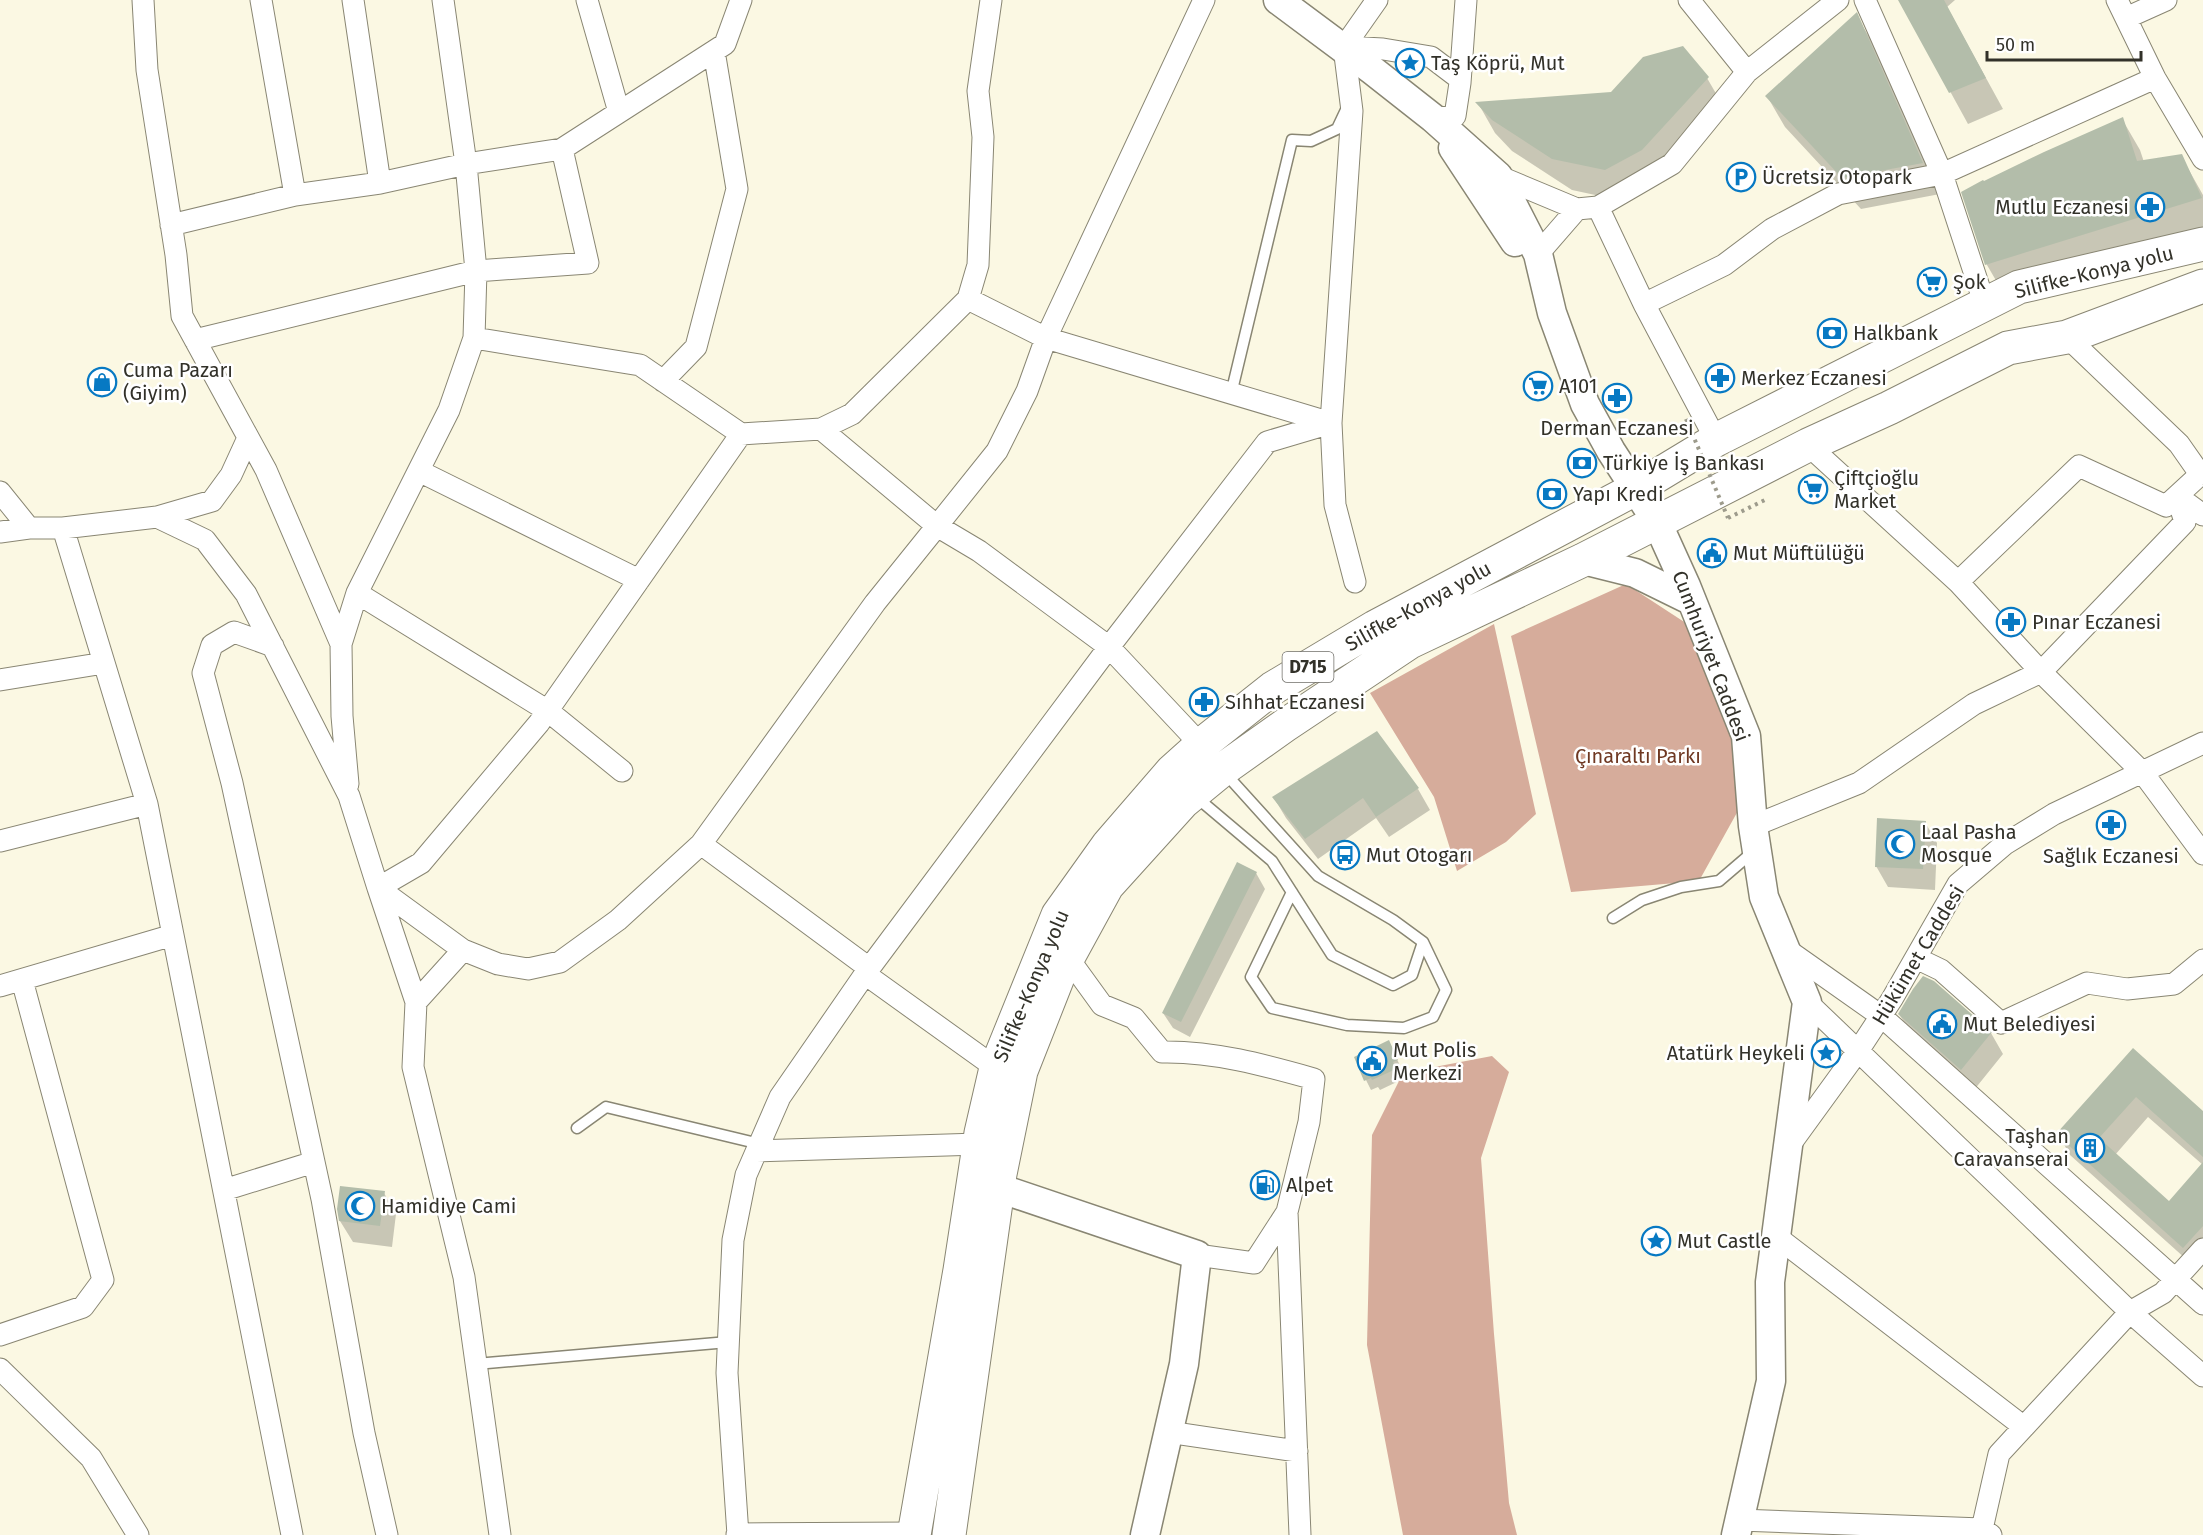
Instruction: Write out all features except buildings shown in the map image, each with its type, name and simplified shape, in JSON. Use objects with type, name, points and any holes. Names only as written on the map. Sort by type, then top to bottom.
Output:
[{"type":"highway","name":"Silifke-Konya yolu","points":[[949,1535],[986,1184],[979,1144],[996,1068],[1058,915],[1108,845],[1212,757],[1273,688],[1375,627],[1635,489],[1716,440],[2019,287],[2203,244]]},
{"type":"highway","name":"Silifke-Konya yolu","points":[[1212,757],[1410,642],[1583,560],[1808,445],[1889,408],[2008,348],[2067,337],[2203,286]]},
{"type":"highway","name":"Silifke-Konya yolu","points":[[914,1534],[986,1184],[1021,1071],[1060,972],[1107,886],[1184,802],[1183,783]]},
{"type":"street","points":[[143,0],[147,69],[171,225],[182,316],[266,470],[341,644]]},
{"type":"street","points":[[261,0],[295,195]]},
{"type":"street","points":[[353,0],[380,183]]},
{"type":"street","points":[[350,796],[342,716],[341,644],[357,594],[449,410],[474,338],[476,272],[466,165],[443,0]]},
{"type":"street","points":[[586,0],[619,112]]},
{"type":"street","points":[[171,225],[295,195],[380,183],[466,165],[562,149],[725,44],[741,0]]},
{"type":"street","points":[[474,338],[640,365],[741,434],[821,429],[852,414],[968,299],[978,264],[983,137],[978,91],[991,0]]},
{"type":"street","points":[[378,888],[463,950],[498,964],[528,969],[560,962],[618,920],[701,844],[874,603],[997,451],[1027,391],[1046,338],[1204,0]]},
{"type":"street","points":[[1278,0],[1344,47],[1378,59],[1431,57],[1460,79]]},
{"type":"street","points":[[1355,582],[1335,505],[1331,423],[1352,111],[1344,47],[1377,0]]},
{"type":"street","points":[[1433,118],[1455,116],[1466,0]]},
{"type":"street","points":[[1689,0],[1747,72]]},
{"type":"street","points":[[1538,254],[1588,208],[1672,164],[1747,72],[1838,0]]},
{"type":"street","points":[[1865,0],[1942,174],[1985,305]]},
{"type":"street","points":[[2166,0],[2122,9],[2155,78],[2203,159]]},
{"type":"street","points":[[663,381],[696,347],[737,189],[714,51]]},
{"type":"street","points":[[1378,59],[1433,118],[1498,176],[1538,254],[1552,313]]},
{"type":"street","points":[[1644,304],[1724,265],[1772,229],[1838,194],[1942,174],[2155,78]]},
{"type":"street","points":[[1433,118],[1517,245],[1552,313]]},
{"type":"street","points":[[195,340],[476,272],[588,263],[562,149]]},
{"type":"street","points":[[1498,176],[1588,208],[1644,304],[1716,440]]},
{"type":"street","points":[[968,299],[1046,338],[1331,423]]},
{"type":"street","name":"Cumhuriyet Caddesi","points":[[1552,313],[1585,404],[1611,451],[1657,522],[1692,601],[1746,736],[1755,837],[1764,897],[1808,1002]]},
{"type":"street","points":[[1958,582],[2079,466],[2166,507],[2202,473],[2179,444],[2067,337]]},
{"type":"street","points":[[914,1534],[738,1534],[727,1373],[733,1240],[746,1175],[780,1097],[867,971],[1109,647],[1267,442],[1331,423]]},
{"type":"street","points":[[821,429],[937,525],[979,550],[1109,647],[1212,757]]},
{"type":"street","points":[[378,888],[421,863],[548,711],[741,434]]},
{"type":"street","points":[[0,532],[29,528],[63,528],[157,517],[212,501],[231,475],[248,438]]},
{"type":"street","points":[[1808,445],[1958,582],[2042,672],[2143,773],[2203,854]]},
{"type":"street","points":[[418,471],[639,580]]},
{"type":"street","points":[[0,492],[29,528]]},
{"type":"street","points":[[2177,496],[2203,515]]},
{"type":"street","points":[[1755,837],[1859,783],[1974,704],[2042,672],[2185,522],[2177,496]]},
{"type":"street","points":[[157,517],[205,540],[246,594],[350,796],[416,1002],[413,1067],[464,1277],[500,1535]]},
{"type":"street","points":[[63,528],[147,804],[292,1535]]},
{"type":"street","points":[[1583,560],[1635,573],[1692,601]]},
{"type":"street","points":[[357,594],[548,711],[622,771]]},
{"type":"street","points":[[273,646],[234,632],[212,645],[203,673],[232,783],[314,1162],[364,1433],[387,1535]]},
{"type":"street","points":[[0,680],[104,663]]},
{"type":"street","name":"Hükümet Caddesi","points":[[1787,1149],[1858,1052],[1958,884],[2005,844],[2054,814],[2104,788],[2143,773],[2203,742]]},
{"type":"street","points":[[0,841],[147,804]]},
{"type":"street","points":[[701,844],[996,1068]]},
{"type":"street","points":[[0,986],[173,935]]},
{"type":"street","points":[[1786,949],[1881,1016],[2203,1304]]},
{"type":"street","points":[[416,1002],[463,950]]},
{"type":"street","points":[[1068,958],[1102,1005],[1134,1018],[1162,1052],[1187,1052],[1251,1062],[1314,1079],[1309,1122],[1287,1212],[1299,1535]]},
{"type":"street","points":[[1916,958],[1941,970],[2001,1023],[2087,983],[2127,989],[2174,984],[2203,960]]},
{"type":"street","points":[[0,1335],[84,1307],[103,1280],[22,980]]},
{"type":"street","points":[[1808,1002],[2130,1312],[2203,1376]]},
{"type":"street","points":[[1808,1002],[1770,1282],[1771,1381],[1737,1528],[1987,1532],[1999,1454],[2130,1312],[2163,1293],[2203,1248]]},
{"type":"street","points":[[758,1147],[979,1144]]},
{"type":"street","points":[[224,1190],[314,1162]]},
{"type":"street","points":[[986,1184],[1197,1255],[1254,1263],[1287,1212]]},
{"type":"street","points":[[1777,1237],[2024,1428]]},
{"type":"street","points":[[1145,1535],[1184,1364],[1192,1314],[1197,1255]]},
{"type":"street","points":[[0,1369],[91,1458],[138,1535]]},
{"type":"street","points":[[1168,1432],[1297,1451]]},
{"type":"lane","points":[[1231,393],[1292,140],[1311,141],[1337,129],[1351,102]]},
{"type":"lane","points":[[1212,757],[1318,876],[1393,920],[1423,942],[1446,990],[1433,1017],[1404,1028],[1347,1025],[1272,1008],[1251,977],[1292,892]]},
{"type":"lane","points":[[1183,783],[1272,861],[1332,955],[1393,985],[1412,975],[1423,942]]},
{"type":"lane","points":[[1613,918],[1642,900],[1681,887],[1719,881],[1755,837]]},
{"type":"lane","points":[[577,1128],[606,1107],[758,1147]]},
{"type":"lane","points":[[476,1364],[728,1342]]},
{"type":"path","points":[[1686,419],[1728,518],[1767,499]]},
{"type":"green space","name":"Çınaraltı Parkı","points":[[1626,584],[1695,629],[1733,736],[1739,809],[1699,881],[1571,892],[1511,636]]},
{"type":"green space","points":[[1494,624],[1536,814],[1506,842],[1457,871],[1434,797],[1370,693]]},
{"type":"green space","points":[[1492,1056],[1509,1072],[1481,1158],[1509,1503],[1517,1535],[1403,1535],[1367,1345],[1372,1135],[1403,1073]]},
{"type":"place","name":"Taş Köprü, Mut","points":[[1410,63]]},
{"type":"place","name":"Ücretsiz Otopark","points":[[1741,177]]},
{"type":"place","name":"Mutlu Eczanesi","points":[[2150,207]]},
{"type":"place","name":"Şok","points":[[1932,282]]},
{"type":"place","name":"Halkbank","points":[[1832,333]]},
{"type":"place","name":"Merkez Eczanesi","points":[[1720,378]]},
{"type":"place","name":"Cuma Pazarı (Giyim)","points":[[102,382]]},
{"type":"place","name":"A101","points":[[1538,386]]},
{"type":"place","name":"Derman Eczanesi","points":[[1617,398]]},
{"type":"place","name":"Türkiye İş Bankası","points":[[1582,463]]},
{"type":"place","name":"Çiftçioğlu Market","points":[[1813,489]]},
{"type":"place","name":"Yapı Kredi","points":[[1552,494]]},
{"type":"place","name":"Mut Müftülüğü","points":[[1712,553]]},
{"type":"place","name":"Pınar Eczanesi","points":[[2011,622]]},
{"type":"place","name":"Sıhhat Eczanesi","points":[[1204,702]]},
{"type":"place","name":"Sağlık Eczanesi","points":[[2111,825]]},
{"type":"place","name":"Laal Pasha Mosque","points":[[1900,844]]},
{"type":"place","name":"Mut Otogarı","points":[[1345,855]]},
{"type":"place","name":"Mut Belediyesi","points":[[1942,1024]]},
{"type":"place","name":"Atatürk Heykeli","points":[[1826,1053]]},
{"type":"place","name":"Mut Polis Merkezi","points":[[1372,1061]]},
{"type":"place","name":"Taşhan Caravanserai","points":[[2090,1148]]},
{"type":"place","name":"Alpet","points":[[1265,1185]]},
{"type":"place","name":"Hamidiye Cami","points":[[360,1206]]},
{"type":"place","name":"Mut Castle","points":[[1656,1241]]}]
